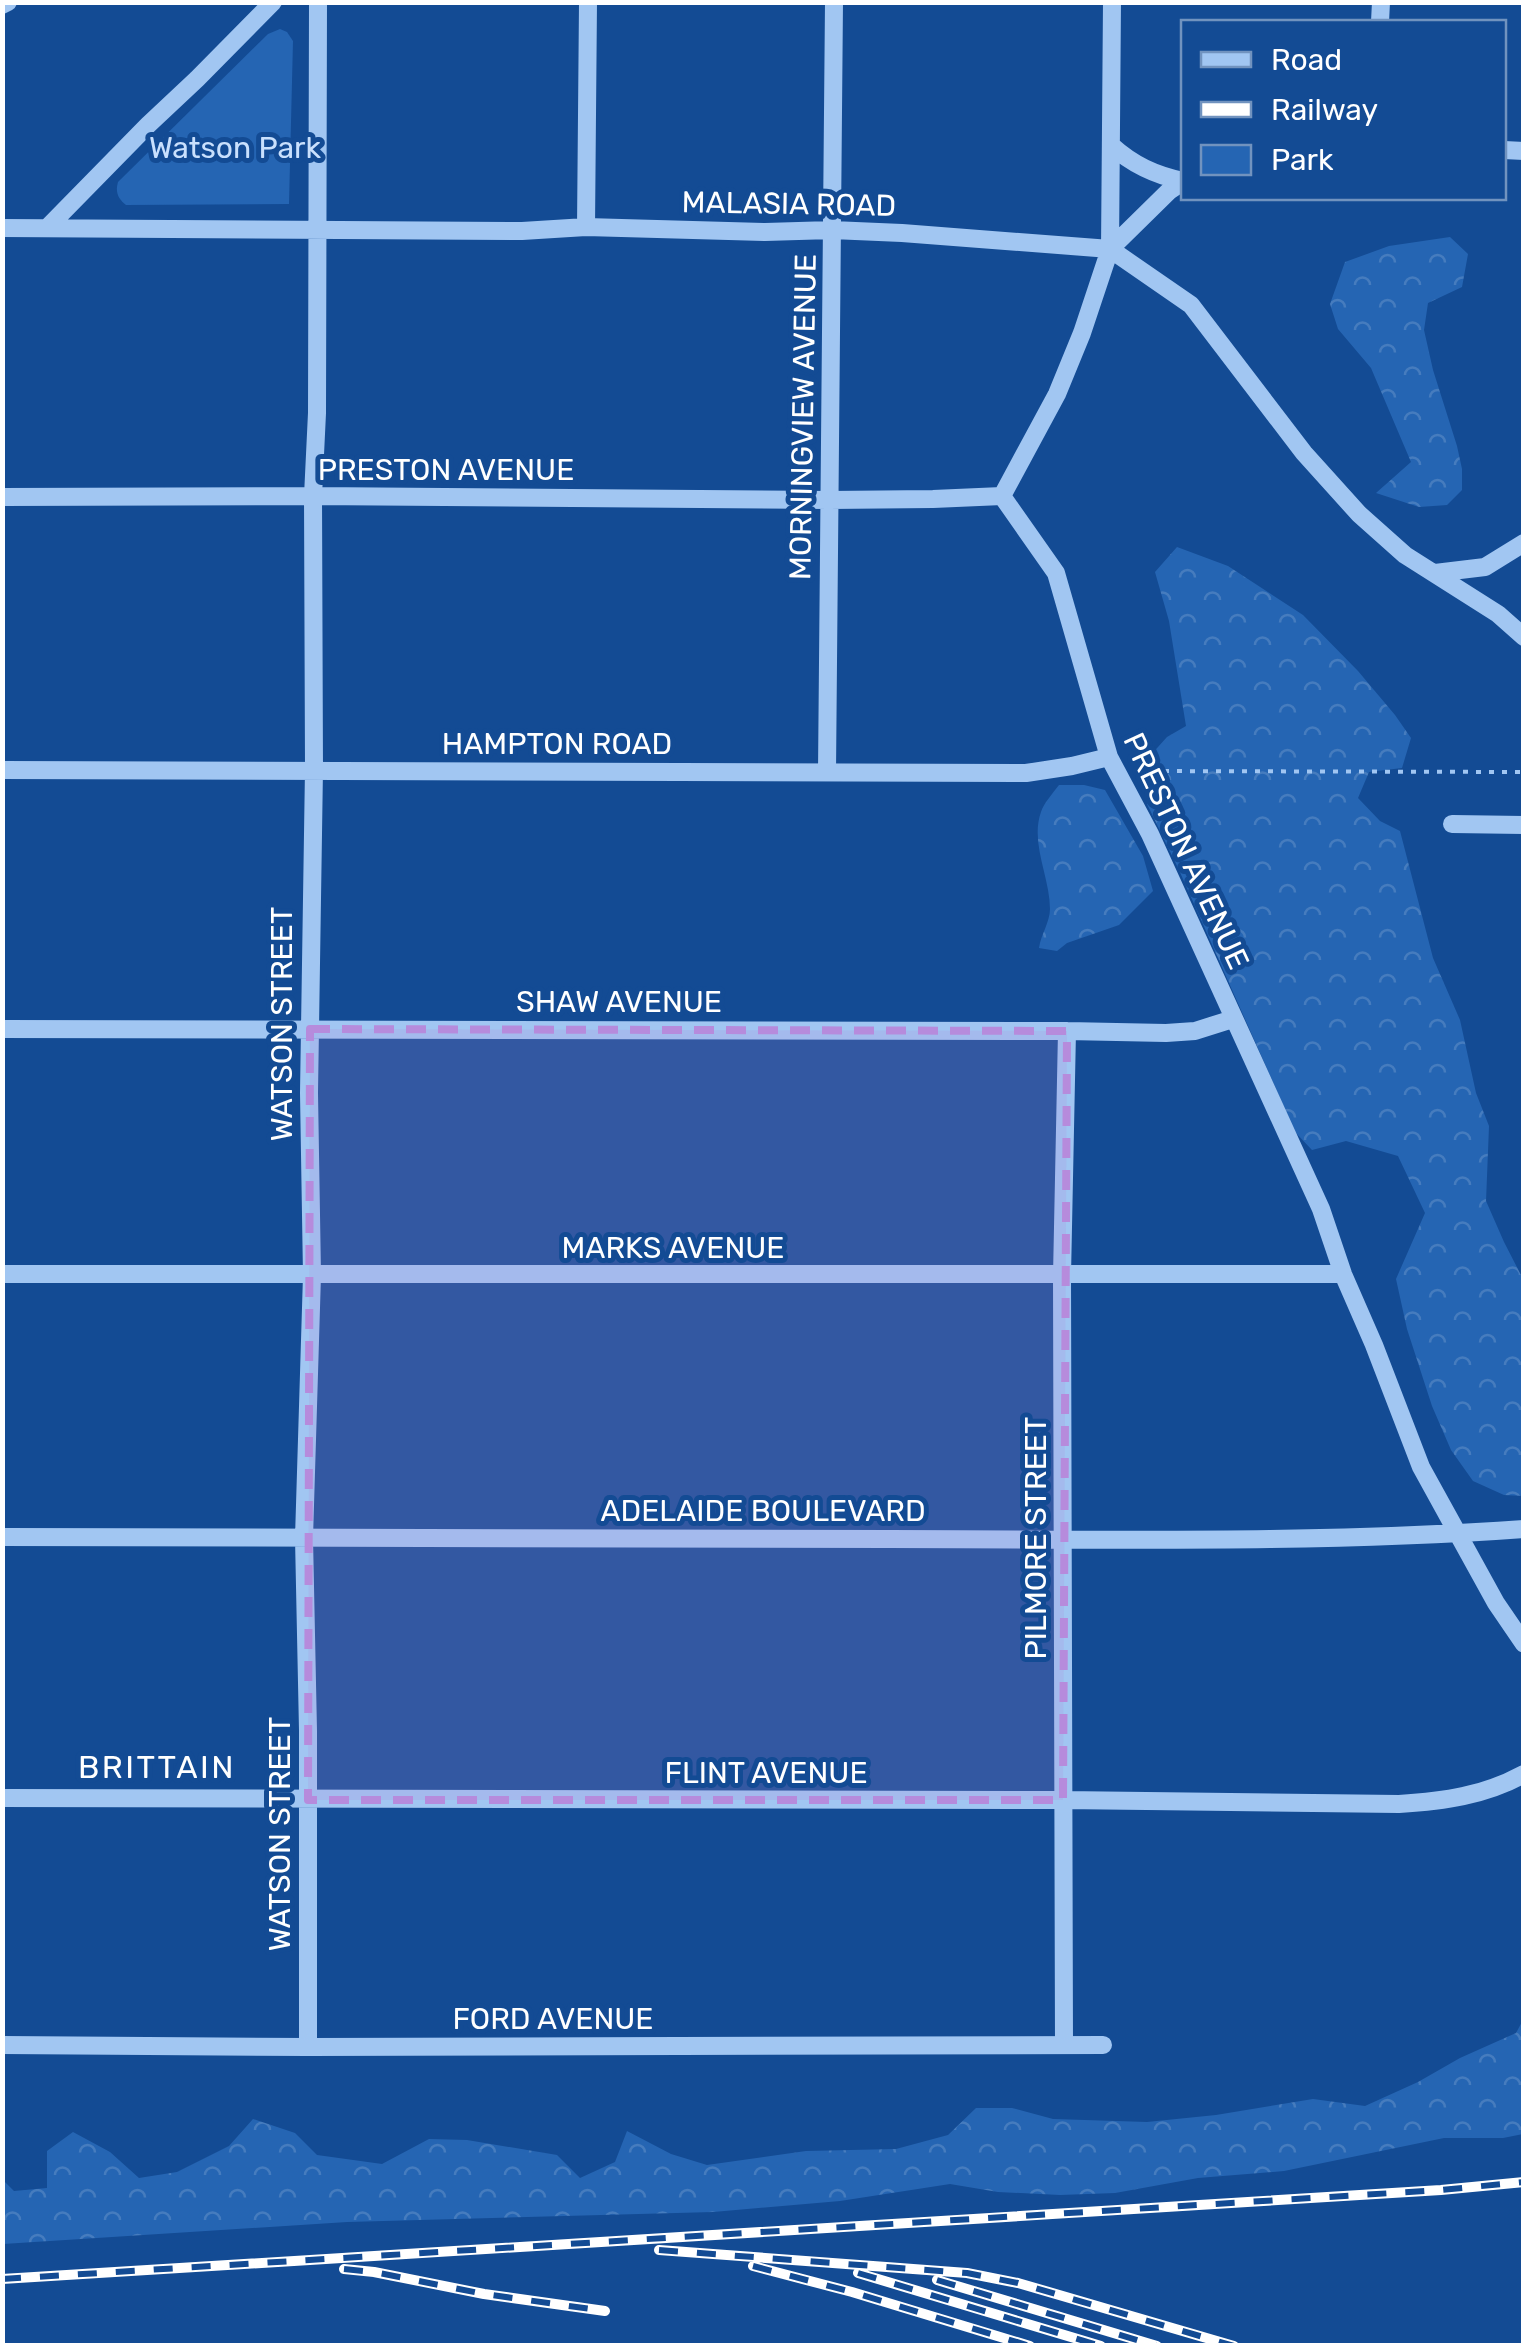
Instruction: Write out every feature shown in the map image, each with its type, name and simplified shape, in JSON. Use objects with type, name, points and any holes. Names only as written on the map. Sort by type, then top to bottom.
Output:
[{"type":"street","points":[[47,228],[273,2]]},
{"type":"street","name":"WATSON STREET","points":[[308,2046],[304,1538],[312,1275],[309,1182],[318,2]]},
{"type":"street","points":[[586,227],[588,2]]},
{"type":"street","name":"MORNINGVIEW AVENUE","points":[[828,772],[834,2]]},
{"type":"street","points":[[1002,496],[1056,394],[1082,333],[1110,249],[1112,2]]},
{"type":"street","points":[[1112,146],[1138,166],[1181,181]]},
{"type":"street","points":[[1110,249],[1181,182]]},
{"type":"street","name":"MALASIA ROAD","points":[[2,228],[832,230],[1110,249],[1191,305],[1328,482],[1359,514],[1405,555],[1498,614],[1524,637]]},
{"type":"street","name":"PRESTON AVENUE","points":[[2,498],[933,500],[1002,496],[1056,573],[1113,764],[1150,834],[1321,1209],[1412,1446],[1496,1603],[1524,1644]]},
{"type":"street","points":[[1435,574],[1486,567],[1524,543]]},
{"type":"street","name":"HAMPTON ROAD","points":[[2,770],[1026,774],[1113,764]]},
{"type":"street","points":[[1452,824],[1524,825]]},
{"type":"street","name":"SHAW AVENUE","points":[[2,1029],[1166,1033],[1195,1031],[1233,1020]]},
{"type":"street","name":"PILMORE STREET","points":[[1064,2046],[1062,1276],[1067,1031]]},
{"type":"street","name":"MARKS AVENUE","points":[[2,1274],[1343,1274]]},
{"type":"street","name":"ADELAIDE BOULEVARD","points":[[2,1537],[1063,1539],[1458,1534],[1524,1529]]},
{"type":"street","name":"FLINT AVENUE","points":[[2,1798],[1429,1802],[1490,1790],[1524,1774]]},
{"type":"street","name":"FORD AVENUE","points":[[2,2044],[1103,2045]]},
{"type":"path","points":[[1113,764],[1524,772]]},
{"type":"highlighted area","points":[[310,1029],[1067,1031],[1063,1800],[308,1800]]},
{"type":"green space","name":"Watson Park","points":[[280,29],[293,41],[289,204],[123,203],[117,192],[118,182],[268,34]]},
{"type":"green space","points":[[1450,237],[1468,254],[1462,287],[1428,303],[1424,330],[1457,446],[1462,490],[1447,505],[1419,507],[1376,493],[1411,462],[1371,368],[1338,329],[1330,304],[1345,262],[1389,246]]},
{"type":"green space","points":[[1177,547],[1228,566],[1303,615],[1358,671],[1411,738],[1402,768],[1369,772],[1358,798],[1380,821],[1400,831],[1433,958],[1460,1020],[1476,1093],[1489,1126],[1486,1201],[1523,1279],[1523,1496],[1504,1495],[1473,1481],[1451,1450],[1432,1406],[1407,1329],[1396,1279],[1425,1213],[1398,1156],[1346,1141],[1312,1150],[1295,1132],[1147,804],[1149,757],[1167,737],[1186,726],[1169,621],[1155,572]]},
{"type":"green space","points":[[1059,785],[1105,790],[1143,856],[1153,891],[1119,925],[1067,943],[1057,951],[1039,948],[1050,909],[1038,824],[1042,809]]},
{"type":"green space","points":[[1523,2020],[1523,2134],[1444,2138],[1284,2171],[1198,2178],[1115,2193],[998,2192],[950,2184],[840,2201],[713,2212],[347,2222],[3,2244],[3,2180],[14,2191],[47,2188],[47,2151],[73,2132],[110,2152],[139,2178],[177,2172],[229,2146],[253,2119],[295,2133],[317,2155],[382,2164],[429,2139],[467,2140],[557,2155],[580,2178],[615,2162],[627,2131],[671,2154],[707,2165],[806,2151],[896,2149],[948,2135],[976,2108],[1012,2108],[1053,2119],[1147,2122],[1313,2099],[1365,2106],[1516,2033]]},
{"type":"railway","points":[[2,2279],[1524,2182]]},
{"type":"railway","points":[[659,2250],[967,2273],[1018,2283],[1234,2346]]},
{"type":"railway","points":[[753,2266],[1030,2346]]},
{"type":"railway","points":[[344,2269],[605,2311]]},
{"type":"railway","points":[[858,2273],[1101,2346]]},
{"type":"railway","points":[[937,2280],[1157,2346]]},
{"type":"district","name":"BRITTAIN","points":[[157,1767]]}]
